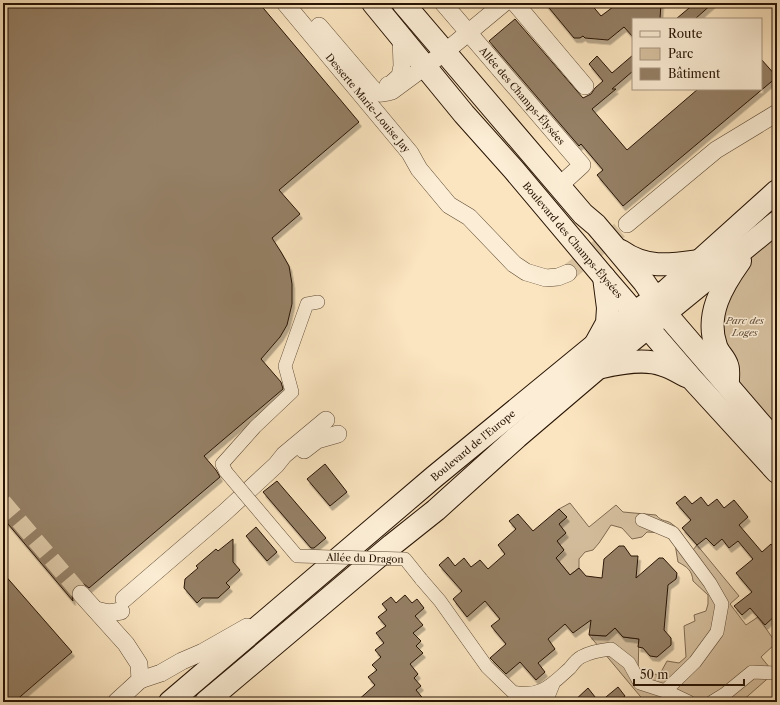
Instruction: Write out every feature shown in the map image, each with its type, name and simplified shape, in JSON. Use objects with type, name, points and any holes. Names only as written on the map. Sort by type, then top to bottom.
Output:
[{"type":"main road","name":"Boulevard des Champs-Élysées","points":[[373,3],[402,36],[464,114],[514,170],[604,277],[692,379],[777,472]]},
{"type":"main road","points":[[403,3],[583,214],[596,225],[613,244],[644,282],[661,306],[777,442]]},
{"type":"main road","name":"Boulevard de l'Europe","points":[[661,306],[667,290],[777,191]]},
{"type":"main road","name":"Boulevard de l'Europe","points":[[170,702],[434,478],[594,347],[642,320],[755,241],[777,222]]},
{"type":"main road","points":[[729,385],[727,366],[716,346],[712,326],[716,301],[729,276],[755,241]]},
{"type":"main road","points":[[613,244],[637,260],[657,265],[671,265],[698,261]]},
{"type":"main road","points":[[594,347],[607,323],[608,308],[604,277]]},
{"type":"main road","name":"Boulevard de l'Europe","points":[[208,700],[392,545],[436,510],[517,437],[598,368],[642,320]]},
{"type":"main road","points":[[598,368],[621,362],[639,361],[662,364],[692,379]]},
{"type":"street","name":"Desserte Marie-Louise Jay","points":[[285,3],[410,153],[419,169],[449,205],[469,217],[514,264],[526,272],[546,278],[558,277],[568,273]]},
{"type":"street","name":"Allée des Champs-Élysées","points":[[443,3],[582,165],[559,186]]},
{"type":"street","points":[[319,26],[371,87],[382,94],[392,91],[445,52],[504,3]]},
{"type":"street","points":[[515,3],[585,86]]},
{"type":"street","points":[[301,22],[326,26],[335,31],[376,80],[383,86],[390,85],[400,76],[402,66],[402,36]]},
{"type":"street","points":[[627,224],[716,150],[777,114]]},
{"type":"street","name":"Allée du Dragon","points":[[318,302],[307,304],[285,366],[292,392],[255,427],[222,464],[226,472],[297,556],[405,559],[421,579],[439,597],[487,667],[523,702]]},
{"type":"street","points":[[96,610],[109,613],[123,605],[276,466],[284,455],[326,420]]},
{"type":"street","points":[[276,466],[291,460],[317,440],[338,434]]},
{"type":"street","points":[[642,520],[672,533],[710,583],[722,604],[717,632],[695,662],[665,691]]},
{"type":"street","points":[[81,594],[126,644],[139,664],[140,680]]},
{"type":"street","points":[[116,702],[140,680],[161,673],[182,661],[203,652],[277,610]]},
{"type":"street","points":[[513,692],[524,694],[541,692],[581,657],[602,650],[611,649],[628,663],[640,683],[665,691],[689,702]]},
{"type":"street","points":[[182,661],[208,700]]},
{"type":"street","points":[[712,702],[725,694],[752,672],[775,673]]},
{"type":"street","points":[[546,702],[554,682]]},
{"type":"green space","name":"Parc des Loges","points":[[777,222],[777,436],[727,365],[716,301]]},
{"type":"green space","points":[[570,503],[589,527],[616,505],[623,512],[656,515],[675,526],[693,550],[697,545],[739,596],[730,604],[746,625],[758,617],[776,643],[761,657],[774,673],[741,702],[645,702],[589,635],[606,636],[615,628],[623,637],[639,639],[638,672],[649,677],[661,672],[667,661],[679,663],[686,657],[684,626],[695,621],[694,615],[706,611],[708,595],[693,581],[692,574],[688,569],[678,562],[674,538],[668,533],[647,532],[642,537],[632,539],[622,528],[611,525],[593,550],[585,552],[579,559],[579,568],[570,575],[556,558],[564,550],[557,541],[559,524],[567,517],[559,509]]},
{"type":"building","points":[[3,3],[259,3],[359,122],[279,190],[300,214],[272,238],[289,266],[292,284],[292,304],[287,325],[280,337],[261,359],[281,382],[283,389],[204,456],[220,477],[89,588],[84,584],[75,586],[71,591],[73,601],[3,518]]},
{"type":"building","points":[[545,3],[590,3],[601,16],[613,7],[614,3],[661,3],[660,18],[632,18],[632,36],[624,27],[608,40],[585,38],[583,36],[580,38],[574,38]]},
{"type":"building","points":[[695,3],[713,3],[696,18],[677,18]]},
{"type":"building","points":[[515,19],[583,98],[591,94],[603,81],[589,64],[597,56],[612,73],[632,56],[632,72],[612,89],[616,89],[592,109],[627,150],[697,90],[761,90],[623,206],[597,175],[603,170],[581,144],[579,146],[489,41]]},
{"type":"building","points":[[762,60],[777,77],[762,90]]},
{"type":"building","points":[[325,464],[347,492],[330,506],[307,479]]},
{"type":"building","points":[[277,481],[326,538],[314,548],[311,548],[263,492]]},
{"type":"building","points":[[685,496],[692,504],[701,497],[708,506],[717,499],[724,508],[734,500],[748,517],[739,525],[762,552],[771,544],[777,552],[777,614],[765,625],[750,608],[742,615],[734,606],[752,592],[736,573],[753,559],[738,541],[729,548],[722,539],[714,546],[706,538],[697,545],[682,528],[691,520],[676,503]]},
{"type":"building","points":[[559,509],[567,517],[559,524],[566,533],[557,541],[564,550],[556,558],[570,575],[579,568],[586,576],[602,578],[604,559],[619,546],[624,546],[631,556],[638,556],[636,578],[659,558],[663,558],[677,573],[676,579],[668,585],[664,630],[671,638],[671,645],[657,657],[650,656],[643,648],[638,647],[639,639],[623,637],[615,628],[606,636],[589,635],[591,620],[573,633],[565,624],[548,639],[555,649],[538,663],[545,672],[536,680],[520,662],[506,674],[490,658],[506,644],[491,626],[500,619],[485,601],[467,617],[453,599],[462,591],[439,565],[448,557],[455,566],[464,558],[471,567],[480,560],[488,569],[505,554],[498,545],[516,529],[509,521],[518,514],[533,531]]},
{"type":"building","points":[[256,527],[277,552],[267,561],[246,536]]},
{"type":"building","points":[[233,539],[233,562],[240,570],[226,583],[230,587],[218,598],[202,598],[197,603],[184,588],[185,579],[198,568],[196,566],[216,549],[218,551]]},
{"type":"building","points":[[3,573],[72,652],[14,702],[3,702]]},
{"type":"building","points":[[405,595],[412,603],[417,599],[424,608],[415,616],[423,625],[413,633],[421,641],[416,646],[423,653],[410,664],[418,674],[414,678],[421,686],[416,690],[426,702],[356,702],[375,685],[368,677],[377,670],[372,665],[381,657],[375,650],[384,643],[376,633],[386,626],[378,617],[387,610],[382,604],[391,597],[396,603]]},
{"type":"building","points":[[618,687],[625,696],[617,702],[600,702]]},
{"type":"building","points":[[588,688],[599,702],[573,702]]},
{"type":"tunnel","points":[[568,273],[627,224]]},
{"type":"tunnel","points":[[3,502],[81,594]]}]
